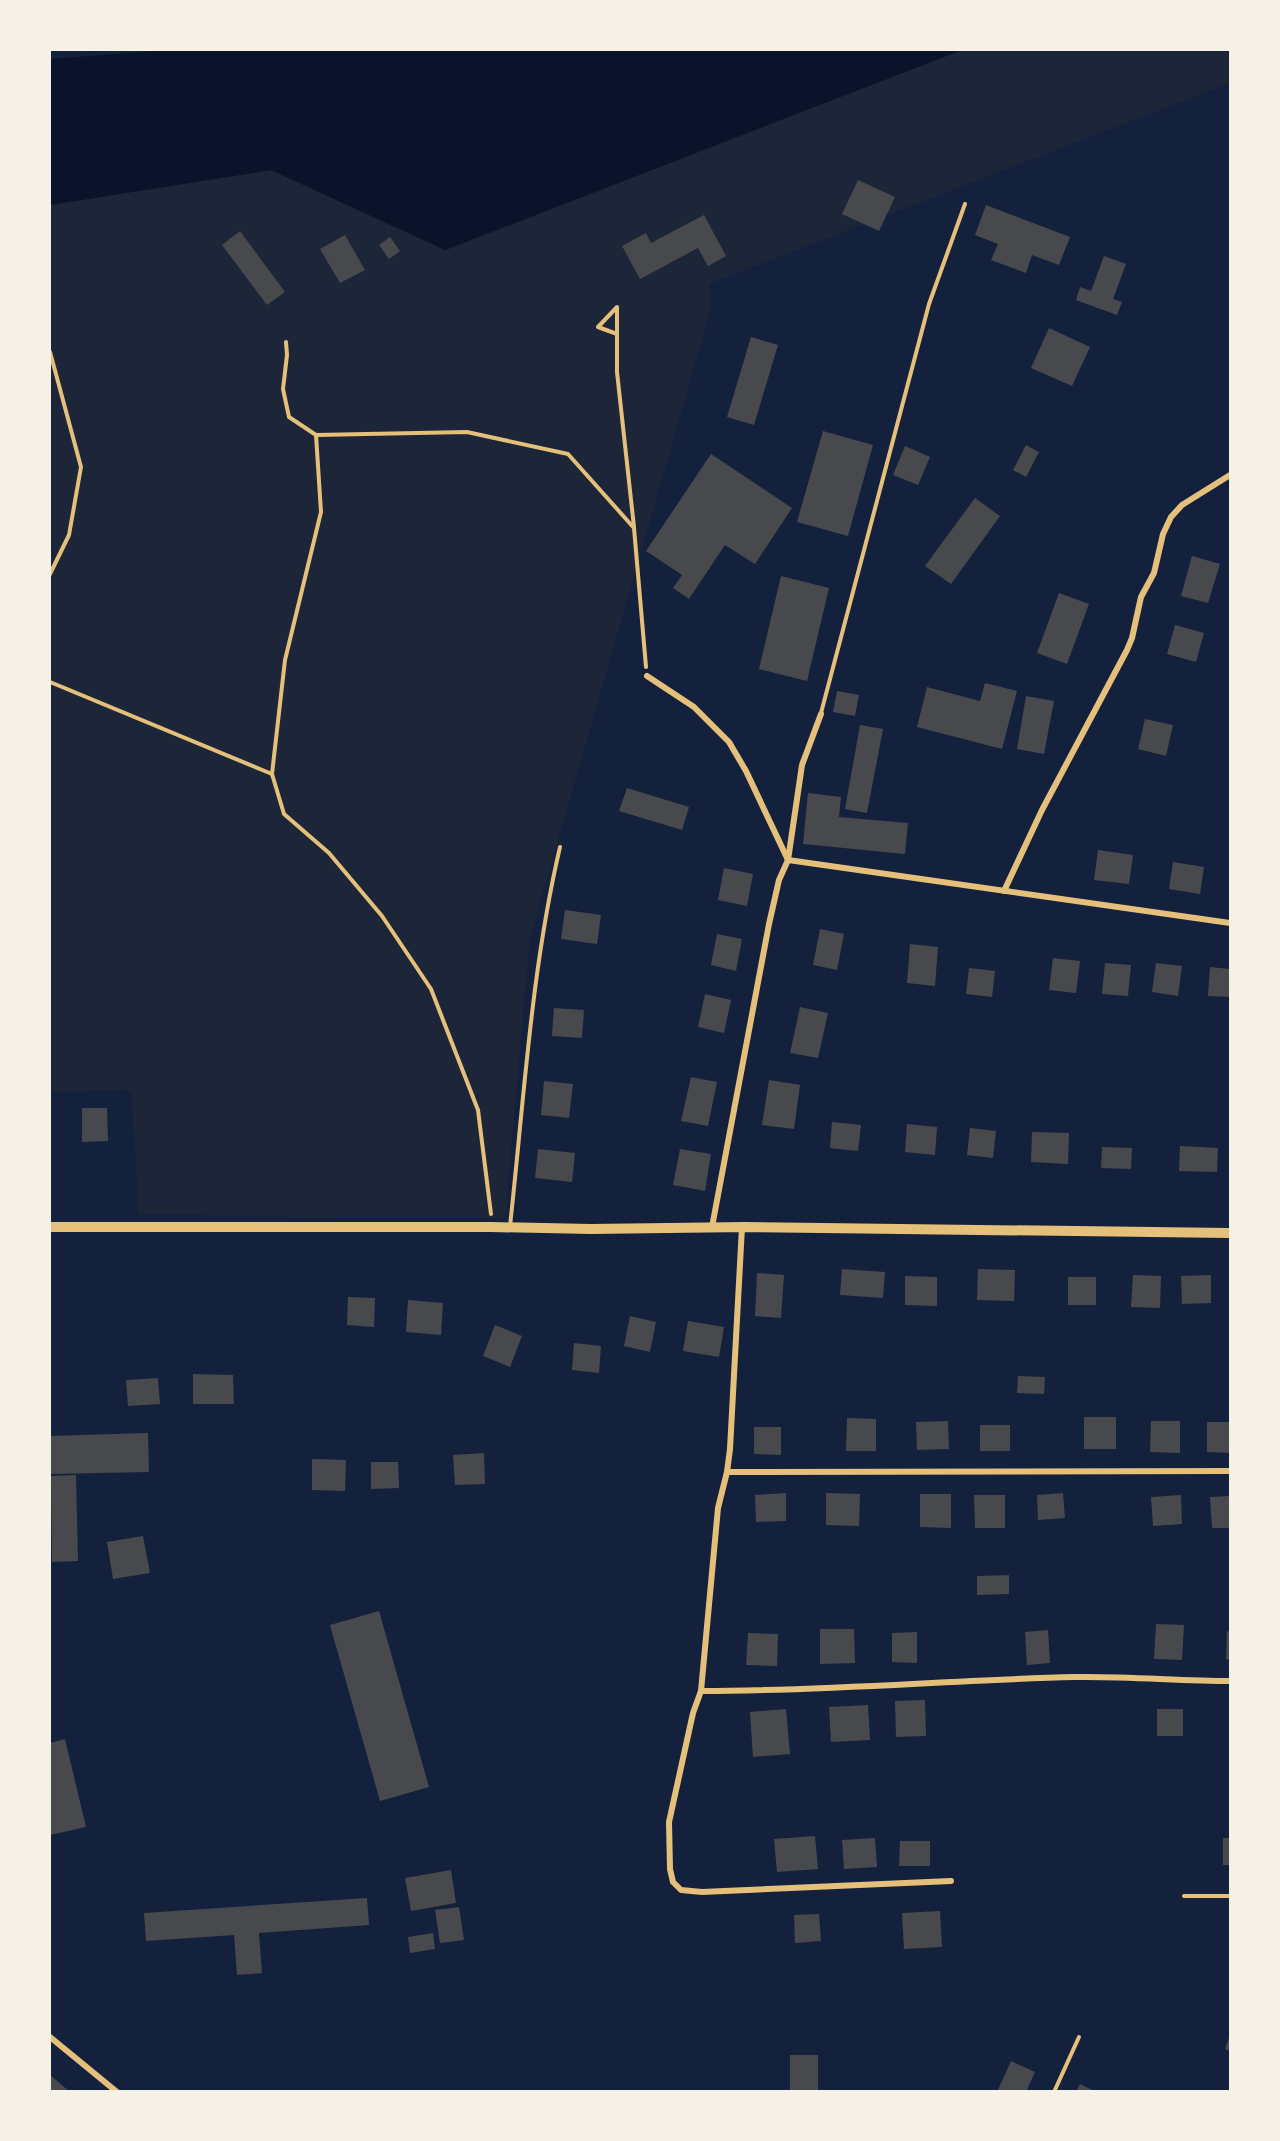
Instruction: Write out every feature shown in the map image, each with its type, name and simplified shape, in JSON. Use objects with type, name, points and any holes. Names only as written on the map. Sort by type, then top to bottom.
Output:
[{"type":"street","points":[[1004,891],[1042,810],[1127,650],[1141,597],[1154,573],[1168,522],[1182,505],[1230,475]]},
{"type":"street","points":[[647,676],[694,707],[729,741],[746,771],[788,860]]},
{"type":"street","points":[[712,1227],[769,924],[779,880],[788,860],[802,765],[821,714]]},
{"type":"street","points":[[788,860],[1230,923]]},
{"type":"street","points":[[50,1227],[591,1229],[742,1227],[1230,1233]]},
{"type":"street","points":[[742,1227],[736,1365],[727,1472],[718,1508],[701,1691],[693,1713],[669,1822],[670,1869],[673,1882],[681,1890],[702,1893],[951,1881]]},
{"type":"street","points":[[727,1472],[1230,1471]]},
{"type":"street","points":[[701,1691],[763,1691],[1078,1677],[1230,1681]]},
{"type":"street","points":[[50,2037],[117,2091]]},
{"type":"lane","points":[[821,714],[929,304],[965,204]]},
{"type":"lane","points":[[510,1227],[538,968],[548,900],[560,848]]},
{"type":"lane","points":[[1184,1896],[1230,1896]]},
{"type":"lane","points":[[1054,2091],[1079,2037]]},
{"type":"path","points":[[617,334],[598,327],[617,307],[617,325],[617,334],[617,372],[647,676]]},
{"type":"path","points":[[286,342],[287,356],[283,389],[289,417],[316,435],[467,432],[568,454],[634,528]]},
{"type":"path","points":[[50,352],[81,466],[69,535],[50,574]]},
{"type":"path","points":[[316,435],[321,512],[285,660],[272,774],[285,814],[330,854],[367,898],[382,916],[431,989],[478,1110],[491,1227]]},
{"type":"path","points":[[50,682],[272,774]]},
{"type":"shaded area","points":[[167,50],[962,50],[445,250],[271,170],[50,205],[50,59]]},
{"type":"shaded area","points":[[962,50],[1230,50],[1230,83],[709,284],[712,305],[530,938],[505,1218],[139,1214],[131,1090],[50,1092],[50,205],[271,170],[446,250]]},
{"type":"building","points":[[858,180],[895,197],[879,231],[842,214]]},
{"type":"building","points":[[986,205],[1070,237],[1059,265],[1032,255],[1026,273],[991,260],[998,244],[975,235]]},
{"type":"building","points":[[704,215],[726,256],[708,266],[698,248],[640,279],[622,246],[646,233],[651,243]]},
{"type":"building","points":[[240,231],[285,292],[267,305],[222,245]]},
{"type":"building","points":[[345,235],[365,270],[340,283],[320,249]]},
{"type":"building","points":[[390,237],[400,251],[389,259],[379,245]]},
{"type":"building","points":[[1104,256],[1126,264],[1113,299],[1122,302],[1117,315],[1076,300],[1080,287],[1091,291]]},
{"type":"building","points":[[1049,328],[1090,347],[1072,386],[1031,368]]},
{"type":"building","points":[[751,337],[778,345],[754,425],[727,417]]},
{"type":"building","points":[[823,431],[873,445],[848,536],[797,522]]},
{"type":"building","points":[[1026,445],[1039,452],[1026,477],[1013,470]]},
{"type":"building","points":[[905,446],[930,457],[918,485],[893,475]]},
{"type":"building","points":[[711,454],[792,508],[755,564],[725,545],[689,599],[673,588],[682,575],[646,551]]},
{"type":"building","points":[[975,498],[1000,516],[951,584],[925,566]]},
{"type":"building","points":[[1192,556],[1220,564],[1208,603],[1181,596]]},
{"type":"building","points":[[781,576],[829,588],[807,681],[759,669]]},
{"type":"building","points":[[1059,593],[1089,604],[1067,664],[1037,653]]},
{"type":"building","points":[[1175,625],[1204,633],[1196,662],[1167,654]]},
{"type":"building","points":[[985,683],[1017,691],[1002,749],[917,727],[927,687],[980,701]]},
{"type":"building","points":[[837,691],[859,695],[855,716],[833,712]]},
{"type":"building","points":[[1026,696],[1054,701],[1044,754],[1017,749]]},
{"type":"building","points":[[1145,719],[1173,725],[1166,756],[1138,749]]},
{"type":"building","points":[[860,725],[883,729],[867,813],[845,809]]},
{"type":"building","points":[[627,788],[689,807],[682,830],[619,811]]},
{"type":"building","points":[[808,793],[841,797],[839,817],[908,823],[905,854],[803,844]]},
{"type":"building","points":[[1098,850],[1133,855],[1129,884],[1094,880]]},
{"type":"building","points":[[1173,862],[1204,867],[1200,894],[1169,889]]},
{"type":"building","points":[[724,868],[753,874],[747,906],[718,900]]},
{"type":"building","points":[[565,910],[601,915],[597,944],[561,939]]},
{"type":"building","points":[[820,929],[844,934],[837,970],[813,965]]},
{"type":"building","points":[[717,934],[742,939],[736,971],[711,965]]},
{"type":"building","points":[[910,944],[938,947],[935,986],[907,983]]},
{"type":"building","points":[[1053,958],[1080,961],[1076,993],[1049,990]]},
{"type":"building","points":[[1105,963],[1131,965],[1128,996],[1102,994]]},
{"type":"building","points":[[1156,963],[1182,966],[1178,996],[1152,992]]},
{"type":"building","points":[[1210,967],[1230,969],[1230,997],[1208,996]]},
{"type":"building","points":[[969,968],[995,971],[992,997],[966,994]]},
{"type":"building","points":[[705,994],[731,1000],[724,1033],[698,1027]]},
{"type":"building","points":[[800,1007],[828,1013],[818,1058],[790,1053]]},
{"type":"building","points":[[554,1008],[584,1010],[582,1038],[552,1036]]},
{"type":"building","points":[[691,1077],[717,1082],[708,1126],[681,1121]]},
{"type":"building","points":[[769,1080],[800,1085],[794,1129],[762,1125]]},
{"type":"building","points":[[544,1081],[573,1084],[569,1118],[541,1115]]},
{"type":"building","points":[[82,1108],[107,1108],[108,1141],[82,1142]]},
{"type":"building","points":[[832,1122],[861,1125],[858,1151],[830,1148]]},
{"type":"building","points":[[907,1124],[937,1127],[935,1155],[905,1152]]},
{"type":"building","points":[[970,1128],[996,1131],[993,1158],[967,1155]]},
{"type":"building","points":[[1032,1132],[1069,1133],[1068,1164],[1031,1162]]},
{"type":"building","points":[[1180,1146],[1218,1148],[1217,1172],[1179,1171]]},
{"type":"building","points":[[1102,1147],[1132,1148],[1131,1169],[1101,1168]]},
{"type":"building","points":[[538,1149],[575,1153],[572,1182],[535,1178]]},
{"type":"building","points":[[680,1149],[711,1154],[705,1191],[673,1185]]},
{"type":"building","points":[[842,1269],[885,1272],[883,1298],[840,1295]]},
{"type":"building","points":[[978,1269],[1015,1270],[1014,1301],[977,1300]]},
{"type":"building","points":[[757,1273],[784,1275],[781,1318],[755,1316]]},
{"type":"building","points":[[1133,1275],[1161,1276],[1160,1308],[1131,1307]]},
{"type":"building","points":[[1211,1275],[1211,1303],[1182,1304],[1181,1276]]},
{"type":"building","points":[[905,1276],[937,1277],[937,1306],[905,1305]]},
{"type":"building","points":[[1068,1277],[1096,1277],[1096,1305],[1068,1305]]},
{"type":"building","points":[[348,1297],[375,1298],[374,1327],[347,1325]]},
{"type":"building","points":[[408,1300],[443,1303],[441,1335],[406,1332]]},
{"type":"building","points":[[630,1316],[656,1322],[650,1352],[624,1346]]},
{"type":"building","points":[[688,1321],[724,1327],[719,1357],[683,1351]]},
{"type":"building","points":[[495,1325],[522,1336],[510,1367],[483,1356]]},
{"type":"building","points":[[574,1343],[601,1346],[599,1373],[572,1370]]},
{"type":"building","points":[[193,1374],[233,1375],[234,1404],[193,1404]]},
{"type":"building","points":[[1018,1376],[1045,1377],[1044,1394],[1017,1393]]},
{"type":"building","points":[[158,1378],[160,1404],[128,1406],[126,1380]]},
{"type":"building","points":[[1084,1417],[1116,1417],[1116,1449],[1084,1449]]},
{"type":"building","points":[[847,1418],[876,1419],[876,1451],[846,1451]]},
{"type":"building","points":[[948,1421],[949,1449],[917,1450],[916,1422]]},
{"type":"building","points":[[1151,1421],[1180,1421],[1180,1453],[1150,1452]]},
{"type":"building","points":[[1207,1422],[1230,1422],[1230,1453],[1207,1452]]},
{"type":"building","points":[[980,1425],[1010,1425],[1010,1451],[980,1451]]},
{"type":"building","points":[[754,1427],[781,1427],[781,1455],[754,1454]]},
{"type":"building","points":[[148,1433],[149,1472],[51,1474],[50,1436]]},
{"type":"building","points":[[484,1453],[485,1484],[455,1485],[453,1455]]},
{"type":"building","points":[[312,1459],[346,1460],[345,1491],[312,1490]]},
{"type":"building","points":[[371,1462],[398,1462],[399,1488],[371,1489]]},
{"type":"building","points":[[76,1475],[78,1561],[52,1562],[51,1476]]},
{"type":"building","points":[[786,1493],[786,1521],[756,1522],[755,1495]]},
{"type":"building","points":[[826,1493],[860,1494],[859,1526],[826,1525]]},
{"type":"building","points":[[1063,1493],[1065,1518],[1038,1520],[1037,1495]]},
{"type":"building","points":[[920,1494],[951,1494],[951,1528],[920,1527]]},
{"type":"building","points":[[974,1495],[1005,1495],[1005,1528],[975,1528]]},
{"type":"building","points":[[1181,1495],[1182,1524],[1153,1526],[1151,1497]]},
{"type":"building","points":[[1230,1496],[1230,1528],[1212,1528],[1210,1497]]},
{"type":"building","points":[[143,1536],[150,1573],[113,1579],[107,1542]]},
{"type":"building","points":[[1009,1575],[1009,1594],[977,1595],[977,1576]]},
{"type":"building","points":[[379,1611],[429,1787],[380,1801],[330,1625]]},
{"type":"building","points":[[1156,1624],[1184,1625],[1182,1660],[1154,1659]]},
{"type":"building","points":[[820,1629],[854,1629],[855,1663],[820,1664]]},
{"type":"building","points":[[1048,1630],[1050,1663],[1027,1665],[1025,1632]]},
{"type":"building","points":[[1227,1631],[1230,1632],[1230,1660],[1226,1659]]},
{"type":"building","points":[[917,1632],[917,1663],[892,1662],[892,1633]]},
{"type":"building","points":[[748,1633],[778,1634],[777,1666],[746,1665]]},
{"type":"building","points":[[925,1700],[926,1736],[896,1737],[895,1701]]},
{"type":"building","points":[[868,1705],[870,1740],[831,1742],[829,1707]]},
{"type":"building","points":[[786,1709],[790,1754],[753,1757],[750,1712]]},
{"type":"building","points":[[1157,1709],[1183,1709],[1183,1736],[1157,1736]]},
{"type":"building","points":[[65,1739],[86,1827],[50,1835],[50,1743]]},
{"type":"building","points":[[815,1836],[818,1869],[777,1872],[774,1839]]},
{"type":"building","points":[[875,1838],[877,1867],[844,1869],[842,1840]]},
{"type":"building","points":[[1223,1838],[1230,1838],[1230,1865],[1223,1865]]},
{"type":"building","points":[[900,1841],[930,1841],[930,1866],[899,1866]]},
{"type":"building","points":[[451,1870],[456,1903],[411,1911],[405,1878]]},
{"type":"building","points":[[367,1898],[369,1925],[259,1933],[262,1973],[237,1975],[234,1935],[146,1941],[144,1913]]},
{"type":"building","points":[[459,1907],[464,1940],[440,1943],[435,1910]]},
{"type":"building","points":[[940,1911],[942,1947],[904,1949],[902,1913]]},
{"type":"building","points":[[819,1914],[821,1941],[795,1943],[794,1915]]},
{"type":"building","points":[[433,1933],[435,1949],[410,1953],[408,1937]]},
{"type":"building","points":[[1230,2035],[1230,2051],[1225,2049]]},
{"type":"building","points":[[790,2055],[818,2055],[818,2090],[790,2090]]},
{"type":"building","points":[[1011,2061],[1035,2072],[1026,2092],[997,2092]]},
{"type":"building","points":[[50,2075],[70,2092],[50,2092]]},
{"type":"building","points":[[1080,2084],[1096,2092],[1076,2092]]}]
